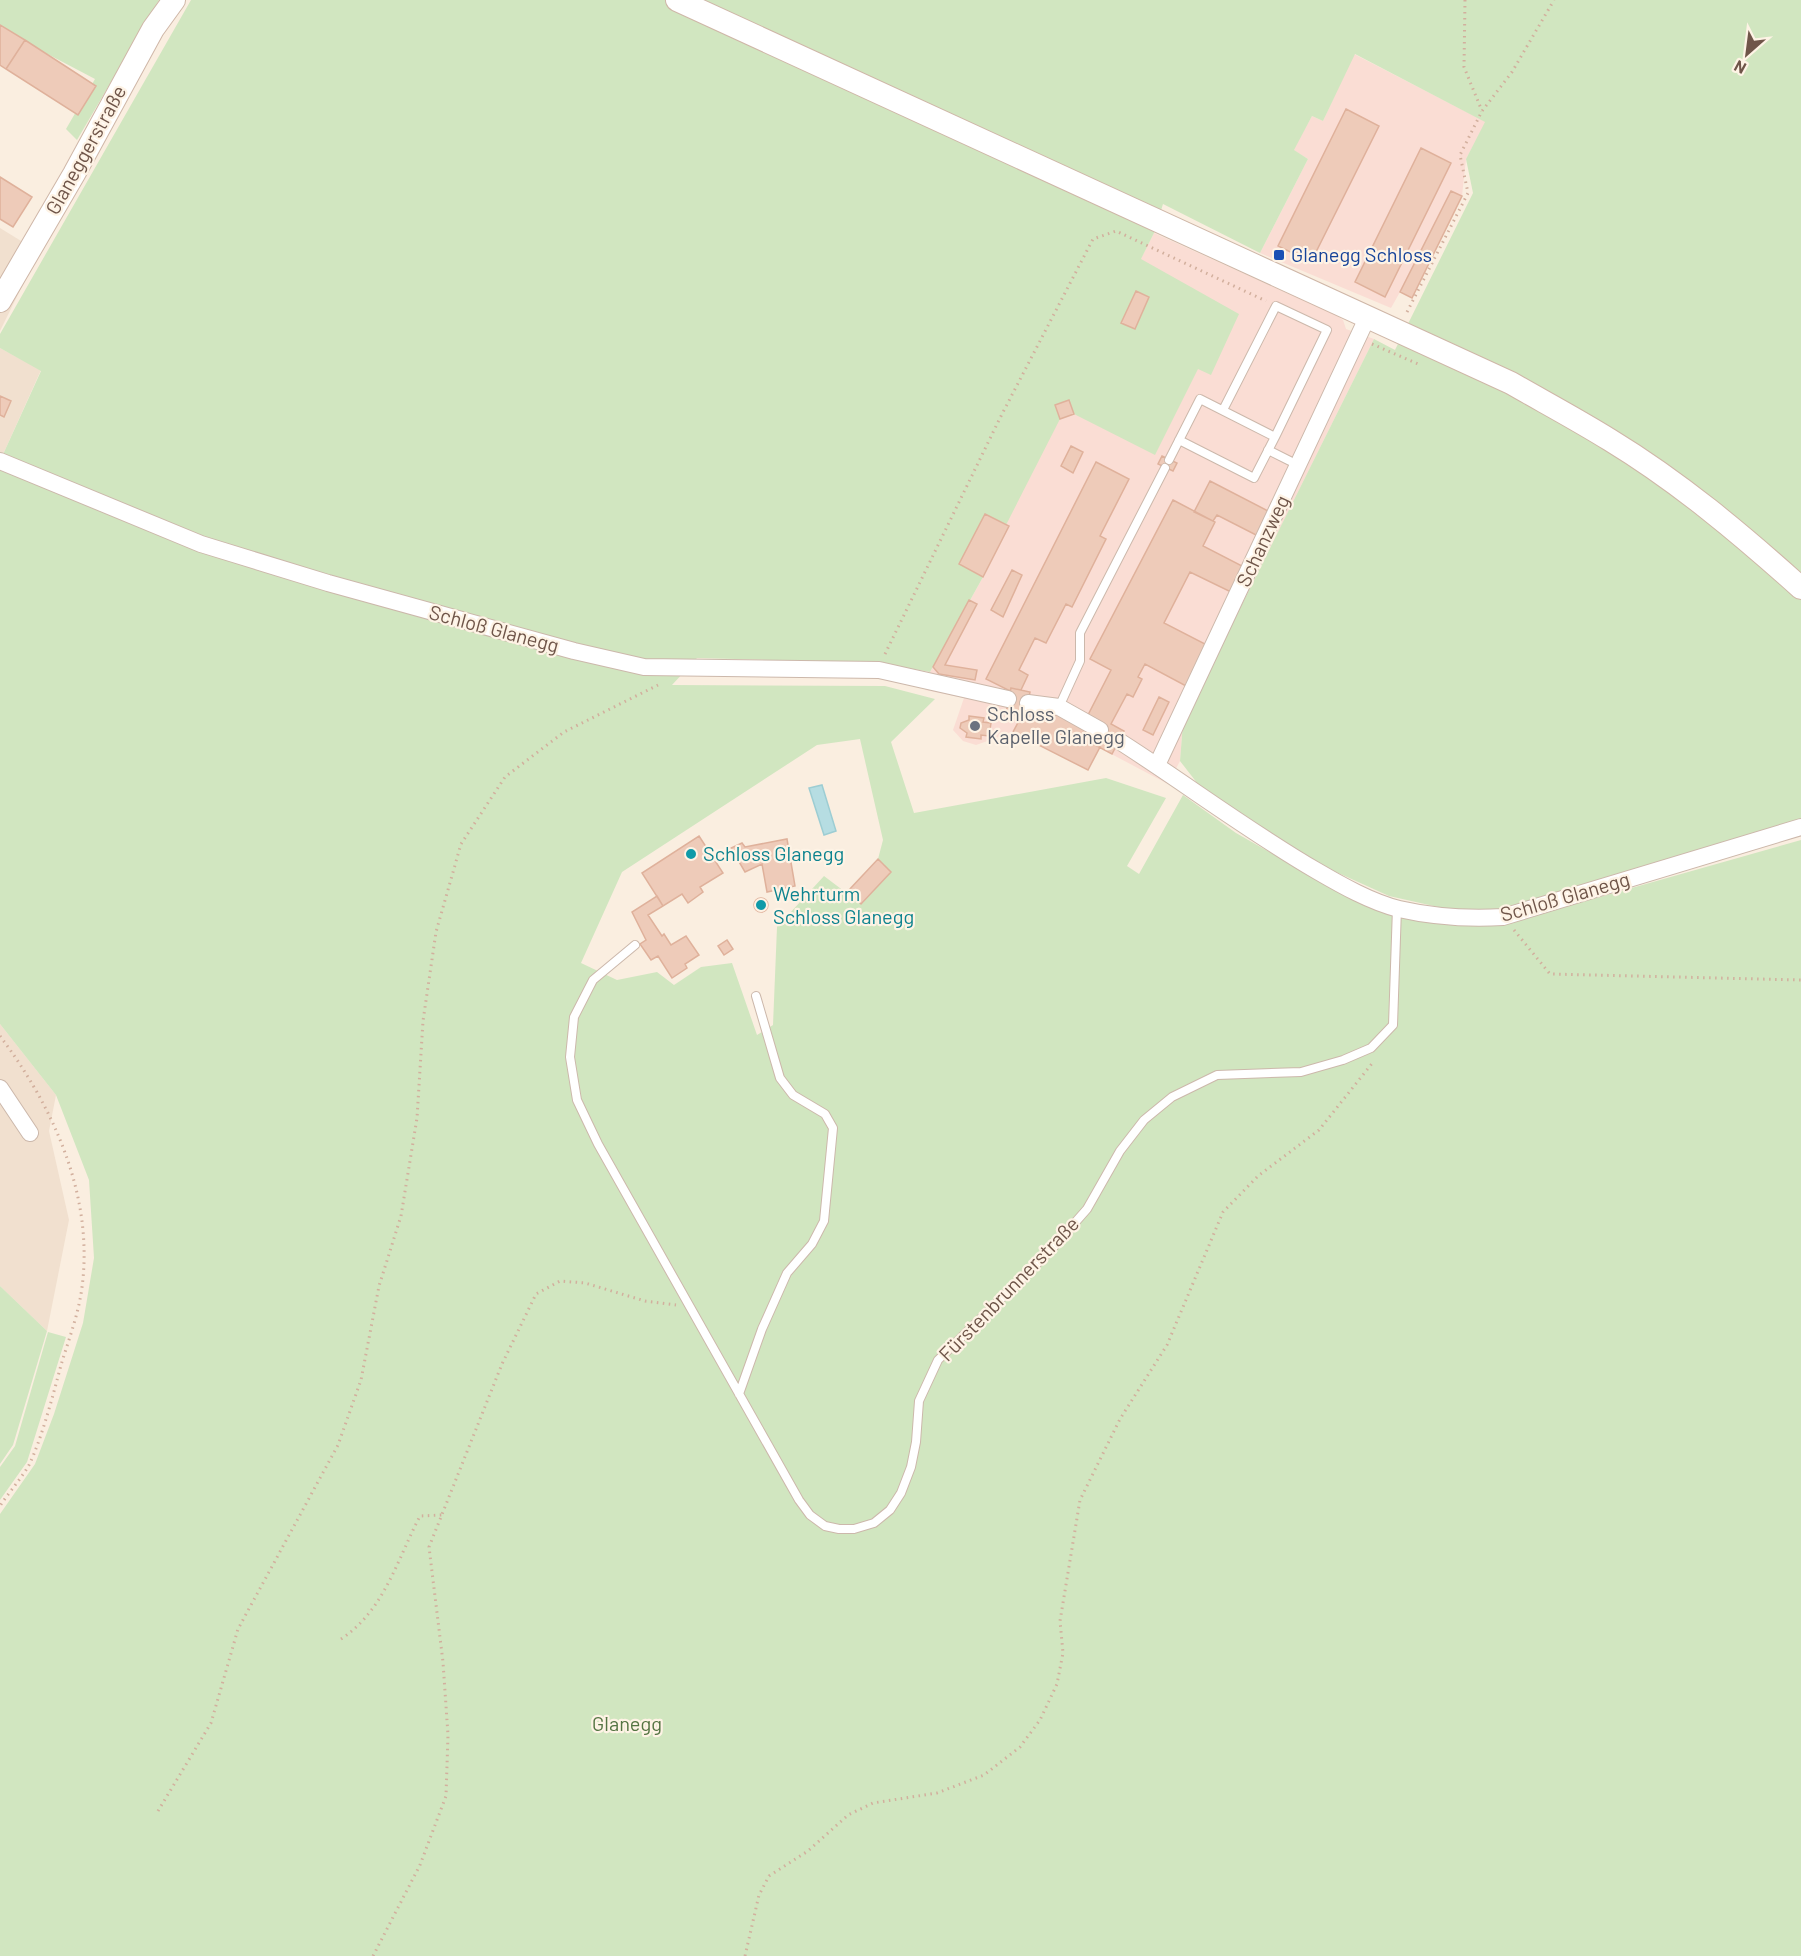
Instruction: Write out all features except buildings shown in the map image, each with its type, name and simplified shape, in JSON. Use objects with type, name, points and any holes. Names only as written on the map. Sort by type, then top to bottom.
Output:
[{"type":"street","name":"Glaneggerstraße","points":[[0,301],[74,174],[153,29],[174,0]]},
{"type":"street","points":[[677,0],[1511,382],[1611,440],[1682,488],[1753,544],[1801,588]]},
{"type":"street","name":"Schanzweg","points":[[1157,765],[1368,316]]},
{"type":"street","name":"Schloß Glanegg","points":[[0,461],[201,544],[328,583],[574,651],[644,667],[879,670],[1008,699]]},
{"type":"street","points":[[1028,703],[1059,707],[1100,730]]},
{"type":"street","name":"Schloß Glanegg","points":[[1119,741],[1270,844],[1339,883],[1397,909],[1468,919],[1503,917],[1801,826]]},
{"type":"street","points":[[0,1088],[30,1133]]},
{"type":"lane","points":[[1179,440],[1254,478],[1327,330],[1276,306],[1223,410]]},
{"type":"lane","points":[[1059,707],[1080,661],[1080,633],[1200,399],[1275,437]]},
{"type":"lane","points":[[1269,450],[1290,461]]},
{"type":"lane","name":"Fürstenbrunnerstraße","points":[[635,945],[593,980],[574,1017],[570,1057],[577,1100],[598,1144],[799,1500],[810,1515],[825,1526],[854,1529],[874,1523],[890,1510],[901,1493],[916,1442],[919,1401],[938,1360],[1050,1251],[1087,1209],[1120,1151],[1144,1120],[1172,1097],[1217,1075],[1300,1072],[1342,1060],[1371,1048],[1394,1025],[1397,909]]},
{"type":"lane","points":[[739,1395],[762,1329],[787,1273],[812,1244],[824,1221],[833,1128],[825,1114],[793,1095],[780,1078],[756,996]]},
{"type":"path","points":[[1465,0],[1464,67],[1482,111]]},
{"type":"path","points":[[1398,330],[1468,193],[1460,155],[1482,111],[1512,72],[1554,0]]},
{"type":"path","points":[[879,670],[1000,418],[1094,239],[1116,231],[1276,306]]},
{"type":"path","points":[[1358,338],[1410,363],[1421,365]]},
{"type":"path","points":[[158,1811],[211,1723],[237,1629],[338,1445],[361,1380],[379,1286],[401,1216],[417,1118],[423,1021],[436,932],[461,844],[505,777],[564,732],[664,682]]},
{"type":"path","points":[[1503,917],[1550,974],[1801,980]]},
{"type":"path","points":[[0,1036],[21,1064],[56,1129],[75,1181],[83,1235],[81,1294],[57,1378],[29,1464],[0,1506]]},
{"type":"path","points":[[745,1956],[759,1895],[769,1876],[808,1851],[848,1815],[873,1803],[937,1793],[984,1775],[1020,1747],[1040,1720],[1057,1684],[1063,1653],[1060,1622],[1080,1500],[1120,1419],[1167,1345],[1223,1212],[1258,1176],[1319,1130],[1376,1058]]},
{"type":"path","points":[[373,1956],[420,1865],[446,1796],[447,1735],[442,1662],[429,1547],[502,1364],[536,1294],[560,1281],[585,1283],[645,1301],[690,1307]]},
{"type":"path","points":[[341,1639],[357,1628],[379,1602],[420,1516],[442,1515]]},
{"type":"shaded area","points":[[1354,54],[1486,122],[1466,159],[1462,196],[1412,298],[1400,292],[1391,308],[1260,253],[1308,159],[1293,150],[1312,116],[1323,121]]},
{"type":"shaded area","points":[[0,228],[39,252],[0,331]]},
{"type":"shaded area","points":[[1154,233],[1336,315],[1343,320],[1346,329],[1374,339],[1183,723],[1180,761],[1168,784],[1100,748],[1088,770],[1013,732],[976,745],[963,741],[953,730],[964,698],[925,690],[930,672],[983,577],[959,564],[985,514],[1055,405],[1069,400]]},
{"type":"shaded area","points":[[0,348],[41,370],[0,461]]},
{"type":"shaded area","points":[[0,1024],[56,1095],[49,1131],[69,1220],[47,1331],[0,1286]]},
{"type":"green space","points":[[0,0],[159,0],[77,140],[66,129],[95,79],[0,29]]},
{"type":"green space","name":"Glanegg","points":[[191,0],[1801,0],[1801,823],[1506,909],[1456,911],[1389,896],[1325,867],[1208,797],[1180,761],[1183,723],[1374,339],[1395,350],[1473,193],[1466,159],[1485,122],[1355,54],[1323,121],[1312,116],[1294,150],[1308,159],[1260,253],[1163,204],[1154,233],[1141,259],[1239,314],[1211,375],[1198,369],[1155,455],[1074,414],[1069,401],[1055,405],[1060,419],[1006,525],[959,564],[983,577],[930,672],[881,663],[697,658],[672,685],[885,686],[935,699],[891,742],[914,813],[1106,778],[1166,798],[1127,866],[1139,874],[1183,795],[1236,833],[1324,883],[1402,916],[1505,924],[1801,840],[1801,1956],[0,1956],[0,1514],[35,1464],[54,1414],[83,1323],[94,1258],[89,1180],[56,1095],[0,1024],[0,461],[41,371],[0,348],[0,334]],"holes":[[[860,739],[883,840],[878,859],[891,872],[861,904],[824,876],[777,927],[773,1025],[757,1035],[732,963],[701,967],[674,985],[657,972],[617,980],[581,963],[622,872],[817,745]]]},
{"type":"green space","points":[[0,1286],[47,1331],[13,1445],[0,1464]]},
{"type":"green space","points":[[48,1332],[66,1337],[27,1462],[0,1500],[0,1467],[15,1446]]},
{"type":"water","points":[[822,785],[836,831],[824,835],[809,788]]},
{"type":"place","name":"Glanegg Schloss","points":[[1279,255]]},
{"type":"place","name":"Schloss Kapelle Glanegg","points":[[975,726]]},
{"type":"place","name":"Schloss Glanegg","points":[[691,854]]},
{"type":"place","name":"Wehrturm Schloss Glanegg","points":[[761,905]]}]
